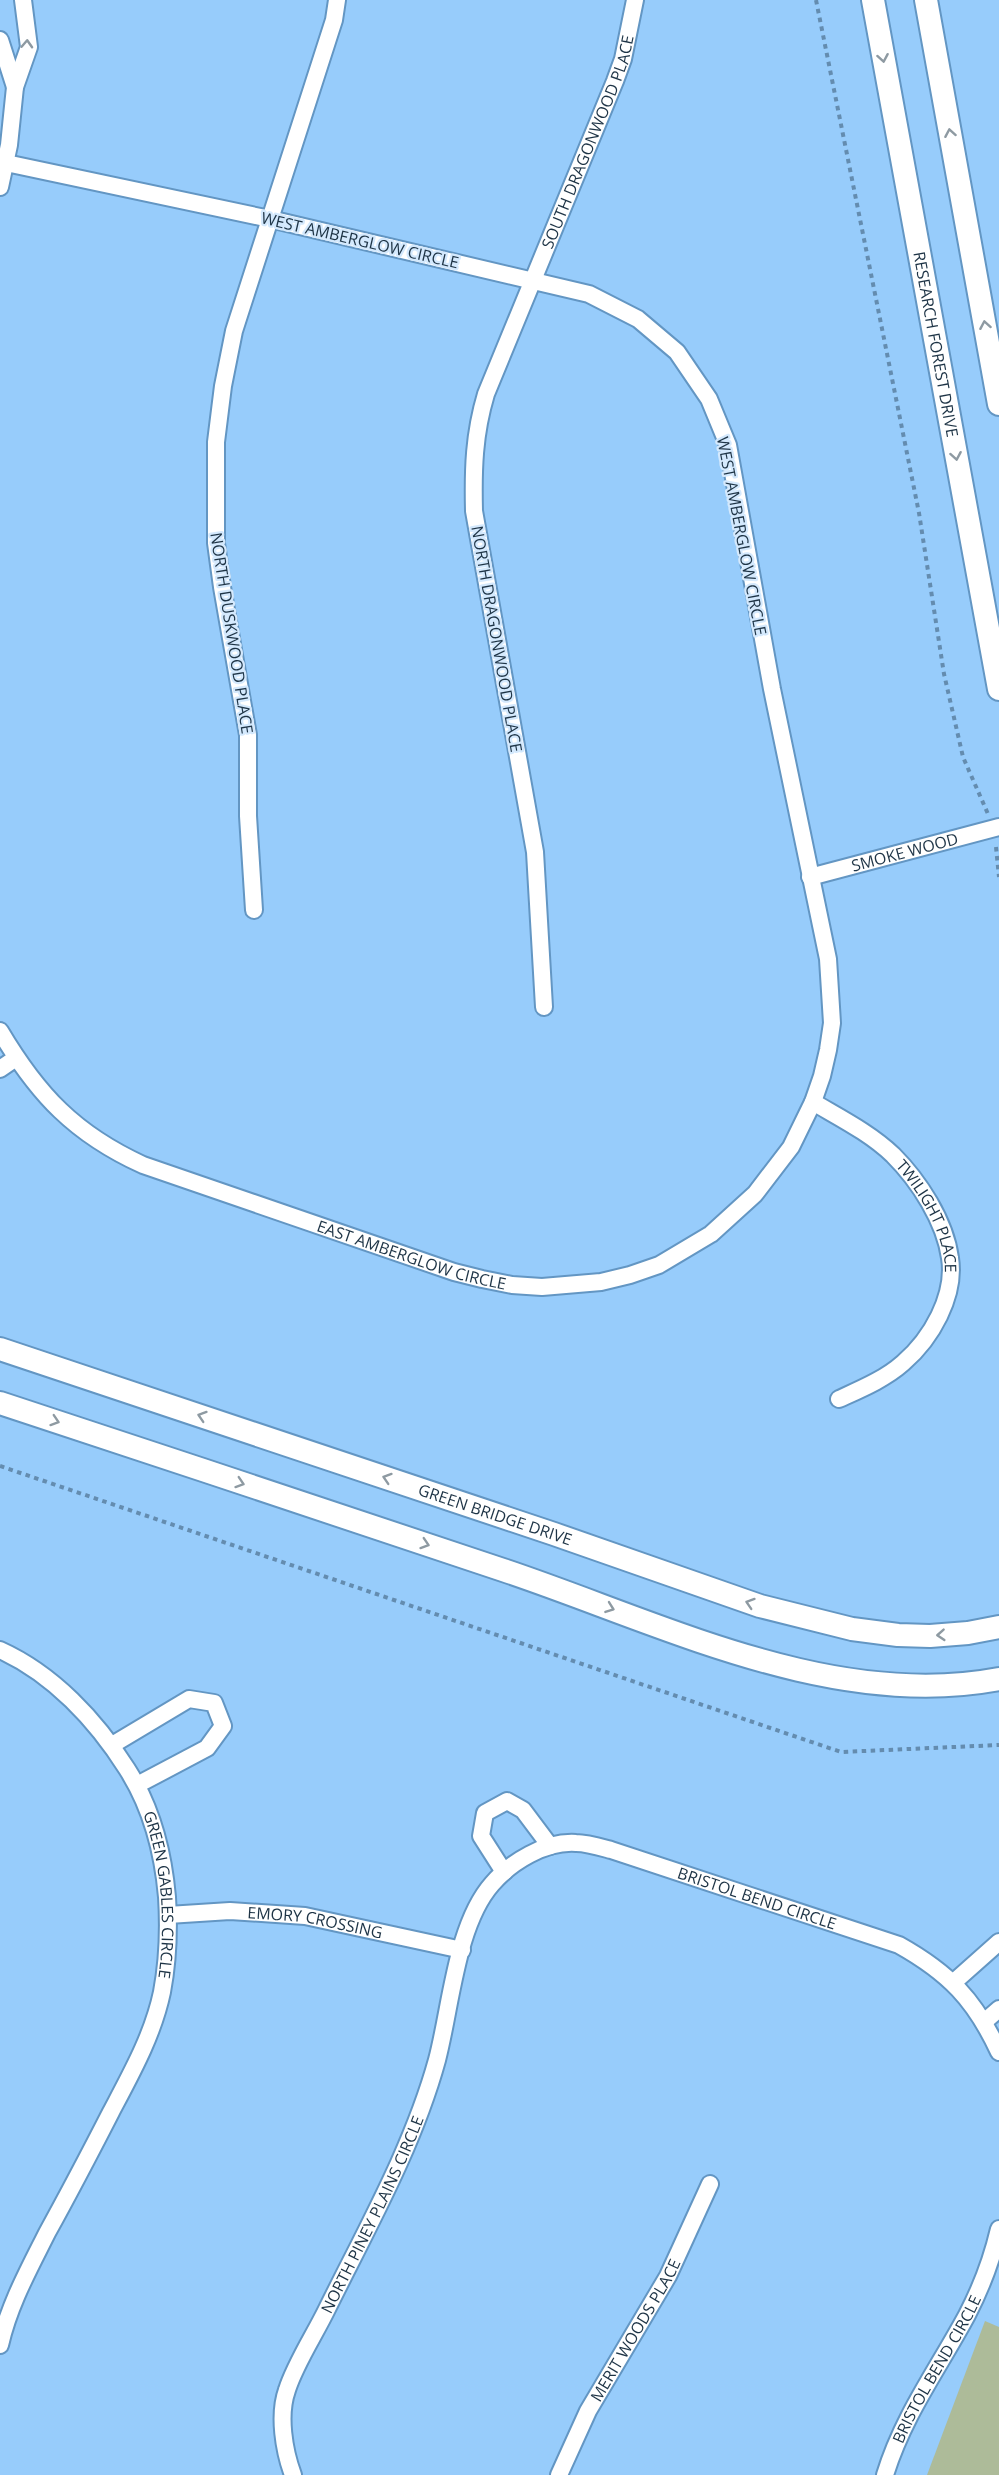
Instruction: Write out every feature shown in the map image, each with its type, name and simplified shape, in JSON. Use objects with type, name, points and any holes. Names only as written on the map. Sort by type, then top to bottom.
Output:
[{"type":"main road","name":"RESEARCH FOREST DRIVE","points":[[873,0],[999,689]]},
{"type":"main road","points":[[926,0],[999,404]]},
{"type":"main road","name":"GREEN BRIDGE DRIVE","points":[[0,1349],[554,1534],[760,1606],[852,1629],[898,1635],[930,1636],[968,1633],[999,1627]]},
{"type":"main road","points":[[0,1402],[537,1582],[755,1658],[844,1679],[894,1685],[931,1686],[975,1683],[999,1678]]},
{"type":"street","points":[[0,187],[6,163],[15,87],[29,47],[23,0]]},
{"type":"street","name":"NORTH DUSKWOOD PLACE","points":[[254,910],[248,816],[248,735],[216,543],[216,453],[223,386],[234,331],[334,20],[337,0]]},
{"type":"street","name":"SOUTH DRAGONWOOD PLACE","points":[[532,279],[615,81],[623,59],[635,0]]},
{"type":"street","points":[[0,40],[15,87]]},
{"type":"street","name":"WEST AMBERGLOW CIRCLE","points":[[6,163],[270,219],[589,294],[638,320],[677,352],[710,399],[728,445],[772,689],[828,959],[832,994],[832,1023],[822,1077],[813,1102]]},
{"type":"street","name":"NORTH DRAGONWOOD PLACE","points":[[532,279],[486,393],[479,416],[472,464],[474,511],[535,852],[544,1007]]},
{"type":"street","name":"SMOKE WOOD","points":[[810,877],[997,828]]},
{"type":"street","name":"EAST AMBERGLOW CIRCLE","points":[[0,1031],[16,1058],[51,1103],[73,1124],[111,1151],[143,1165],[454,1272],[512,1285],[542,1287],[601,1282],[630,1275],[659,1264],[711,1234],[734,1215],[774,1171],[791,1147],[813,1102]]},
{"type":"street","points":[[0,1069],[16,1058]]},
{"type":"street","name":"TWILIGHT PLACE","points":[[813,1102],[863,1132],[892,1155],[918,1184],[940,1225],[950,1258],[950,1283],[941,1311],[924,1341],[902,1364],[869,1386],[839,1399]]},
{"type":"street","name":"GREEN GABLES CIRCLE","points":[[0,1650],[34,1670],[69,1697],[112,1746],[137,1785],[158,1839],[165,1872],[169,1943],[162,1993],[154,2020],[135,2066],[25,2276],[8,2317],[0,2345]]},
{"type":"street","points":[[112,1746],[189,1699],[214,1703],[222,1726],[207,1748],[137,1785]]},
{"type":"street","points":[[504,1872],[482,1836],[486,1813],[507,1801],[522,1810],[550,1846]]},
{"type":"street","name":"BRISTOL BEND CIRCLE","points":[[462,1950],[468,1925],[491,1884],[532,1853],[550,1846],[575,1842],[611,1850],[888,1941],[918,1956],[954,1982],[984,2022],[999,2052]]},
{"type":"street","name":"EMORY CROSSING","points":[[168,1915],[230,1911],[305,1916],[462,1950]]},
{"type":"street","points":[[954,1982],[999,1942]]},
{"type":"street","name":"NORTH PINEY PLAINS CIRCLE","points":[[293,2475],[284,2439],[286,2391],[400,2161],[420,2111],[437,2060],[462,1950]]},
{"type":"street","points":[[984,2022],[999,2009]]},
{"type":"street","name":"MERIT WOODS PLACE","points":[[559,2475],[588,2411],[668,2276],[710,2184]]},
{"type":"street","name":"BRISTOL BEND CIRCLE","points":[[885,2475],[894,2446],[905,2423],[977,2293],[999,2229]]},
{"type":"path","points":[[816,0],[919,513],[947,684],[963,757],[997,828],[999,877]]},
{"type":"path","points":[[0,1466],[841,1752],[999,1745]]},
{"type":"green space","points":[[985,2321],[999,2327],[999,2475],[927,2475]]}]
